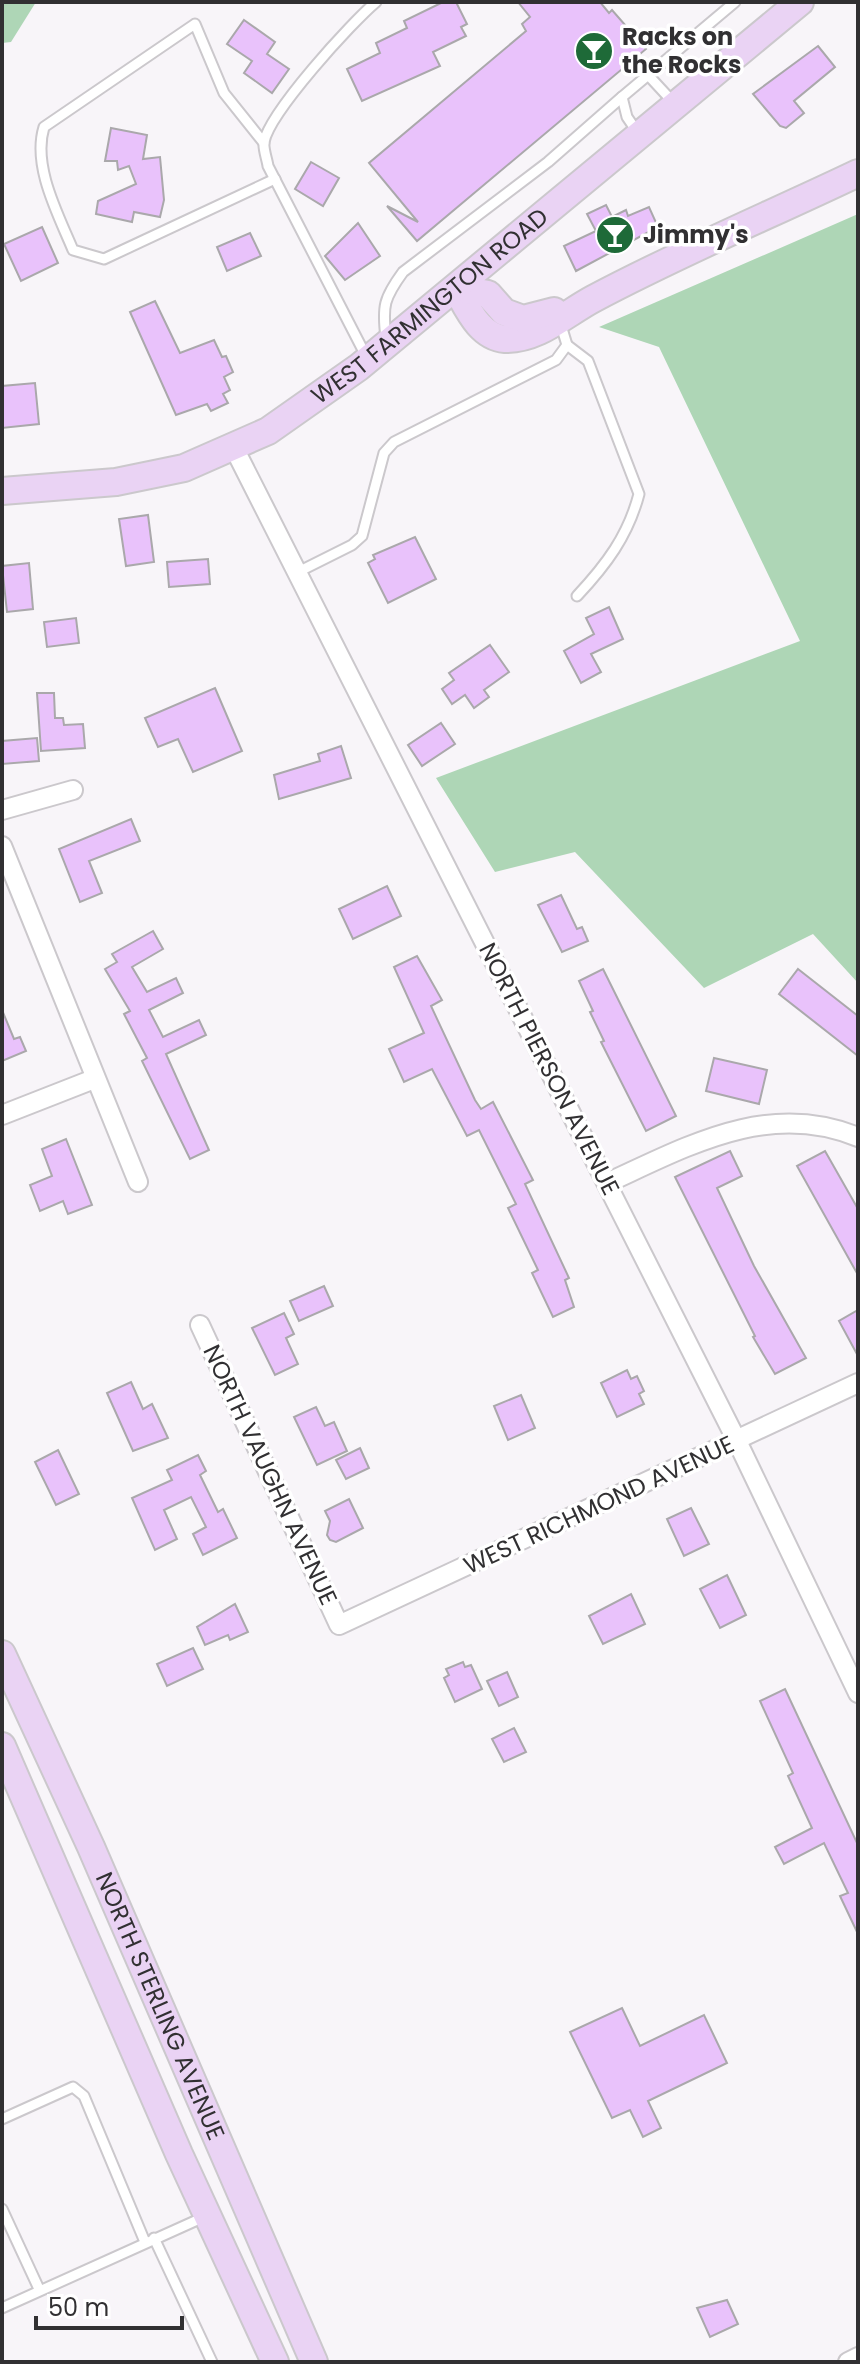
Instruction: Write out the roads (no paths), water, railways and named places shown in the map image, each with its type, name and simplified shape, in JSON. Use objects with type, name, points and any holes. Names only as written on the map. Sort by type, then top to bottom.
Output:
[{"type":"main road","name":"WEST FARMINGTON ROAD","points":[[2,491],[116,482],[184,468],[234,448],[302,410],[456,288],[800,2]]},
{"type":"main road","points":[[456,288],[475,321],[503,339],[538,333],[592,300],[858,173]]},
{"type":"main road","points":[[456,288],[488,294],[504,312],[523,319],[592,300]]},
{"type":"main road","name":"NORTH STERLING AVENUE","points":[[2,1654],[91,1847],[314,2362]]},
{"type":"main road","name":"NORTH STERLING AVENUE","points":[[2,1746],[207,2215],[275,2362]]},
{"type":"street","name":"NORTH PIERSON AVENUE","points":[[234,448],[737,1441],[858,1693]]},
{"type":"street","points":[[2,810],[73,790]]},
{"type":"street","points":[[2,846],[138,1182]]},
{"type":"street","points":[[2,1115],[94,1079]]},
{"type":"street","points":[[607,1183],[709,1136],[776,1123],[829,1125],[858,1137]]},
{"type":"street","name":"NORTH VAUGHN AVENUE","points":[[200,1325],[339,1625]]},
{"type":"street","name":"WEST RICHMOND AVENUE","points":[[339,1625],[858,1383]]},
{"type":"street","points":[[848,2362],[858,2357]]},
{"type":"lane","points":[[264,143],[273,123],[294,94],[357,18],[376,2]]},
{"type":"lane","points":[[377,352],[386,296],[403,272],[548,162],[735,2]]},
{"type":"lane","points":[[275,179],[104,259],[73,250],[54,204],[39,145],[44,127],[195,24],[224,93],[264,143],[275,179],[377,352]]},
{"type":"lane","points":[[648,75],[676,105]]},
{"type":"lane","points":[[622,97],[627,117],[639,135]]},
{"type":"lane","points":[[560,319],[567,345],[588,361],[639,494],[634,514],[611,559],[577,596]]},
{"type":"lane","points":[[296,573],[352,545],[362,536],[384,453],[394,442],[545,367],[567,345]]},
{"type":"lane","points":[[2,2119],[73,2087],[84,2096],[150,2240],[212,2362]]},
{"type":"lane","points":[[2,2209],[39,2289]]},
{"type":"lane","points":[[2,2308],[207,2215]]},
{"type":"place","name":"Racks on the Rocks","points":[[594,51]]},
{"type":"place","name":"Jimmy's","points":[[615,235]]}]
